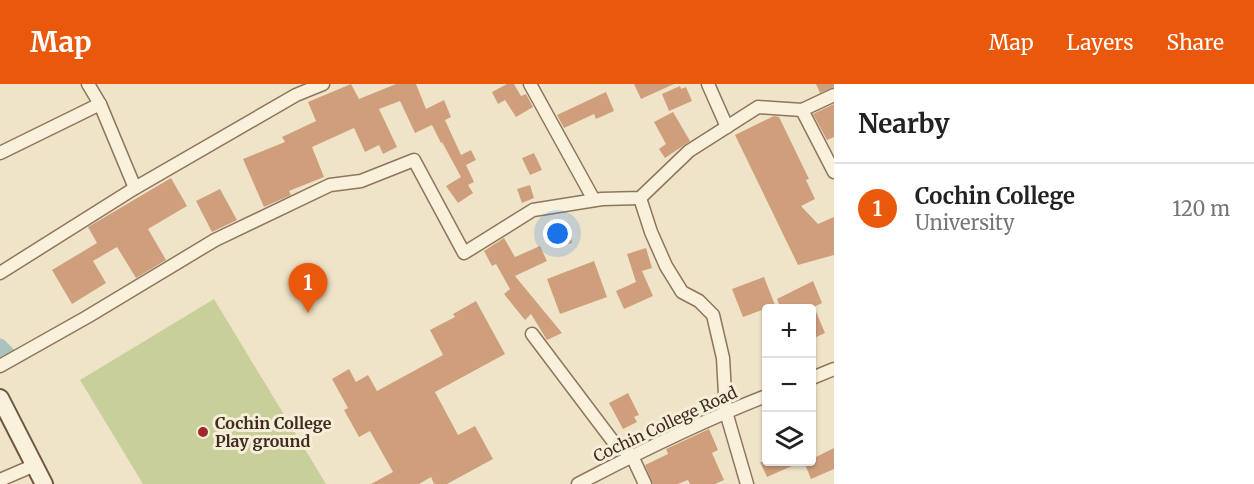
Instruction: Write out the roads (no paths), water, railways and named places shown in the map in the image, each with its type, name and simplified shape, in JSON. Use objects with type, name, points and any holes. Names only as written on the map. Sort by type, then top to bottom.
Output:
[{"type":"main road","points":[[0,400],[44,484]]},
{"type":"street","points":[[87,84],[100,104],[135,188]]},
{"type":"street","points":[[0,273],[294,90],[323,84]]},
{"type":"street","points":[[530,84],[594,200]]},
{"type":"street","points":[[708,84],[727,127]]},
{"type":"street","points":[[0,366],[215,240],[330,185],[361,181],[414,160],[464,253],[533,210],[594,200],[640,198],[689,151],[758,107],[802,110],[834,95]]},
{"type":"street","points":[[0,153],[100,104]]},
{"type":"street","points":[[802,110],[834,172]]},
{"type":"street","points":[[640,198],[651,232],[682,292],[699,301],[713,315],[723,358],[726,412],[747,484]]},
{"type":"street","points":[[532,334],[612,440],[632,456],[645,484]]},
{"type":"street","points":[[816,376],[834,369]]},
{"type":"street","name":"Cochin College Road","points":[[578,484],[632,456],[762,398]]},
{"type":"street","points":[[0,480],[35,465]]},
{"type":"waterway","points":[[0,346],[9,355]]},
{"type":"place","name":"Cochin College","points":[[308,313]]},
{"type":"place","name":"Cochin College Play ground","points":[[203,432]]}]
